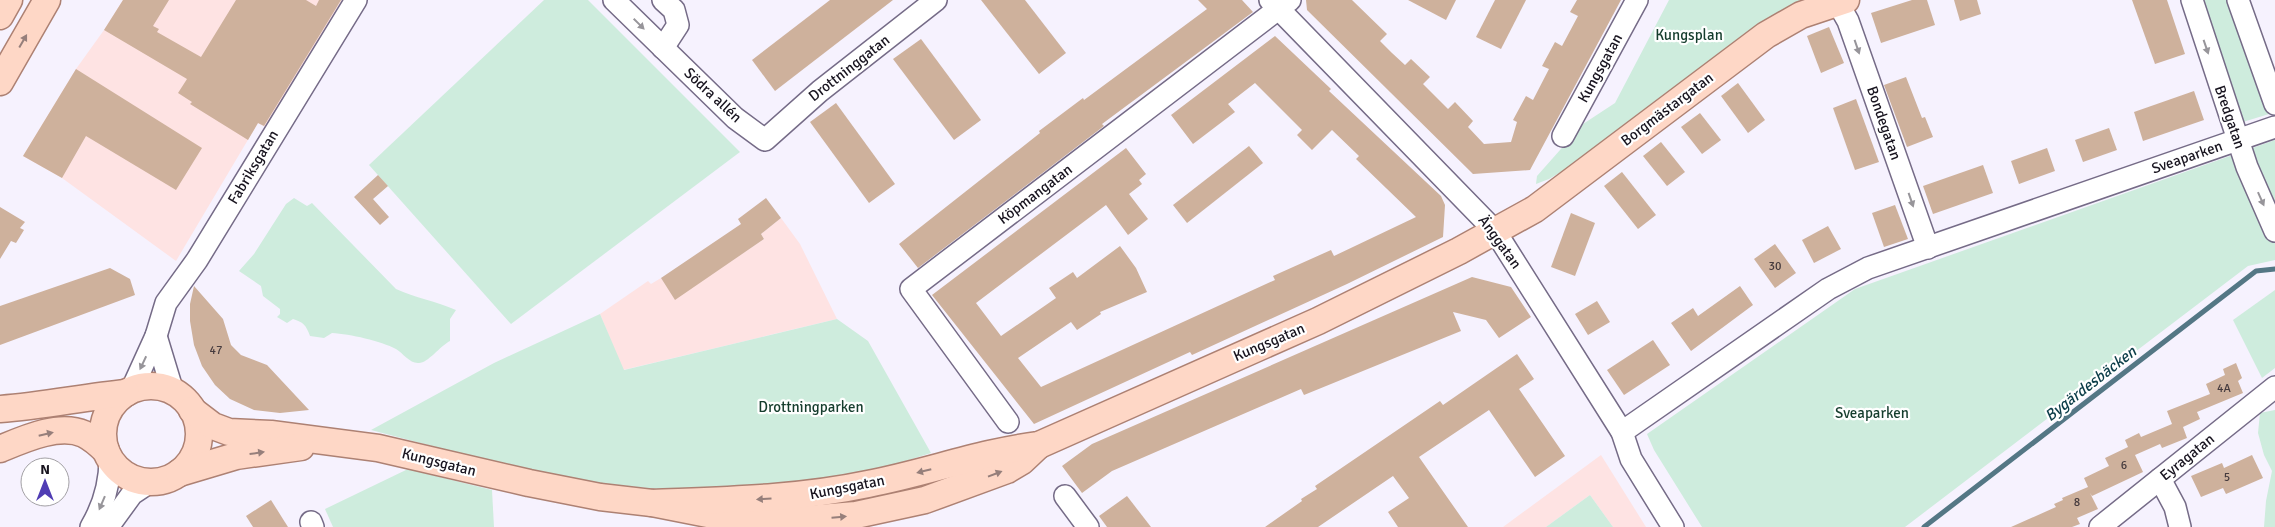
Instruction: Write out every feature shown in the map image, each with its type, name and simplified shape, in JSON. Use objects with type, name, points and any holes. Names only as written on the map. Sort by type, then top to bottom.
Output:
[{"type":"main road","points":[[0,16],[9,0]]},
{"type":"main road","points":[[0,82],[47,0]]},
{"type":"main road","name":"Borgmästargatan","points":[[1495,231],[1535,208],[1766,35],[1801,15],[1840,1]]},
{"type":"main road","name":"Kungsgatan","points":[[182,401],[213,426],[223,430],[344,443],[408,454],[529,483],[600,497],[652,503],[763,499],[814,494],[870,484],[1009,448],[1039,445],[1318,321],[1459,251],[1495,231]]},
{"type":"main road","points":[[0,409],[41,406],[128,392],[152,386],[182,401],[198,428],[198,441],[192,459],[179,473],[141,488],[131,478],[109,463],[82,434],[60,431],[46,433],[0,449]]},
{"type":"main road","points":[[109,463],[103,434],[107,415],[118,399],[128,392]]},
{"type":"main road","name":"Kungsgatan","points":[[179,473],[236,456],[344,443]]},
{"type":"street","name":"Fabriksgatan","points":[[128,392],[156,336],[166,304],[197,260],[356,0]]},
{"type":"street","name":"Södra allén","points":[[614,0],[735,118],[765,140]]},
{"type":"street","points":[[663,0],[674,10],[678,25],[663,48]]},
{"type":"street","name":"Drottninggatan","points":[[765,140],[820,90],[936,0]]},
{"type":"street","name":"Kungsgatan","points":[[1563,136],[1637,0]]},
{"type":"street","name":"Bredgatan","points":[[2192,0],[2247,167],[2275,230]]},
{"type":"street","points":[[2238,0],[2275,104]]},
{"type":"street","name":"Bondegatan","points":[[1840,1],[1928,248]]},
{"type":"street","name":"Änggatan","points":[[1280,3],[1495,231],[1622,432],[1631,459],[1673,527]]},
{"type":"street","name":"Köpmangatan","points":[[1008,422],[911,289],[1280,3]]},
{"type":"street","name":"Sveaparken","points":[[1622,432],[1828,289],[1868,268],[2275,127]]},
{"type":"street","points":[[156,336],[182,401]]},
{"type":"street","name":"Eyragatan","points":[[2100,527],[2275,387]]},
{"type":"street","points":[[97,526],[109,463]]},
{"type":"street","points":[[2160,479],[2175,507],[2180,527]]},
{"type":"street","points":[[97,526],[141,488]]},
{"type":"street","points":[[1065,496],[1088,527]]},
{"type":"shaded area","points":[[123,0],[342,0],[265,127],[258,123],[176,261],[62,178],[23,156],[76,69]]},
{"type":"shaded area","points":[[781,218],[800,244],[837,319],[623,370],[600,314],[648,281],[651,284],[661,278],[675,299],[764,239],[761,234]]},
{"type":"shaded area","points":[[1601,455],[1646,527],[1613,527],[1590,495],[1546,527],[1503,527]]},
{"type":"green space","points":[[544,0],[588,0],[740,152],[511,324],[369,165]]},
{"type":"green space","name":"Kungsplan","points":[[1669,0],[1800,0],[1591,154],[1549,179],[1536,184],[1537,176],[1583,124],[1615,103]]},
{"type":"green space","points":[[2199,0],[2232,0],[2269,114],[2243,122]]},
{"type":"green space","name":"Sveaparken","points":[[2275,140],[2275,260],[2248,266],[1905,527],[1702,527],[1654,450],[1647,434],[1855,289]]},
{"type":"green space","points":[[294,198],[307,206],[312,203],[396,289],[456,310],[450,319],[450,341],[423,362],[416,363],[396,349],[382,343],[365,338],[332,333],[324,338],[310,336],[304,324],[299,321],[293,319],[287,323],[277,317],[280,314],[280,309],[263,296],[261,286],[239,271],[254,254],[286,204]]},
{"type":"green space","points":[[2275,290],[2275,368],[2262,378],[2233,320]]},
{"type":"green space","name":"Drottningparken","points":[[600,314],[624,370],[837,319],[868,341],[931,453],[823,487],[696,493],[579,481],[485,460],[371,430],[494,363]]},
{"type":"green space","points":[[2275,410],[2275,527],[2264,527],[2266,501],[2272,471],[2264,455],[2258,433],[2260,413]]},
{"type":"green space","points":[[408,469],[492,490],[494,527],[333,527],[325,509]]},
{"type":"green space","points":[[1590,495],[1613,527],[1546,527]]},
{"type":"building","points":[[123,0],[169,0],[153,26],[159,29],[157,32],[201,57],[236,0],[306,0],[316,6],[319,0],[341,0],[264,126],[258,123],[248,140],[190,104],[192,102],[178,93],[187,79],[104,30]]},
{"type":"building","points":[[830,0],[893,0],[775,91],[752,60]]},
{"type":"building","points":[[981,0],[1025,0],[1066,53],[1039,74]]},
{"type":"building","points":[[1198,0],[1242,0],[1253,12],[1102,124],[1104,126],[918,268],[899,244],[1040,133],[1039,131],[1207,9]]},
{"type":"building","points":[[1306,0],[1352,0],[1387,34],[1380,41],[1392,53],[1405,65],[1411,59],[1430,77],[1423,84],[1448,109],[1455,102],[1473,121],[1468,127],[1484,144],[1511,142],[1517,122],[1513,120],[1526,96],[1533,100],[1549,69],[1542,66],[1555,42],[1562,46],[1578,16],[1570,12],[1577,0],[1621,0],[1530,170],[1473,174],[1307,10]]},
{"type":"building","points":[[1408,0],[1456,0],[1446,20]]},
{"type":"building","points":[[1495,0],[1526,0],[1501,49],[1476,37]]},
{"type":"building","points":[[1912,0],[1927,0],[1935,25],[1881,43],[1871,13]]},
{"type":"building","points":[[1954,0],[1977,0],[1981,14],[1960,21]]},
{"type":"building","points":[[2132,0],[2167,0],[2185,54],[2155,64]]},
{"type":"building","points":[[1829,27],[1844,63],[1821,73],[1807,36]]},
{"type":"building","points":[[1275,36],[1331,89],[1329,91],[1441,196],[1445,205],[1443,237],[1347,284],[1192,355],[1190,352],[1034,424],[932,295],[1126,148],[1146,174],[1139,180],[1142,184],[1129,194],[1148,219],[1128,235],[1106,205],[976,303],[1001,336],[1056,298],[1049,288],[1073,272],[1077,278],[1120,246],[1136,268],[1147,292],[1100,312],[1101,314],[1077,330],[1071,322],[1018,358],[1041,387],[1275,280],[1273,276],[1331,250],[1334,256],[1416,217],[1356,159],[1359,156],[1332,130],[1312,150],[1297,135],[1302,130],[1255,83],[1228,104],[1235,112],[1193,144],[1171,115]]},
{"type":"building","points":[[921,39],[981,120],[954,140],[893,59]]},
{"type":"building","points":[[76,69],[202,148],[176,190],[86,136],[62,178],[23,156]]},
{"type":"building","points":[[1906,77],[1922,118],[1925,117],[1933,137],[1907,147],[1884,85]]},
{"type":"building","points":[[1738,83],[1765,120],[1748,133],[1721,96]]},
{"type":"building","points":[[2194,91],[2204,120],[2143,141],[2134,112]]},
{"type":"building","points":[[1856,99],[1879,162],[1855,170],[1833,108]]},
{"type":"building","points":[[836,103],[895,184],[869,203],[810,122]]},
{"type":"building","points":[[1700,113],[1721,140],[1702,154],[1681,127]]},
{"type":"building","points":[[2109,128],[2117,150],[2083,162],[2075,140]]},
{"type":"building","points":[[1661,142],[1685,172],[1667,186],[1643,156]]},
{"type":"building","points":[[1249,146],[1263,163],[1187,223],[1173,205]]},
{"type":"building","points":[[2047,148],[2055,171],[2019,184],[2011,161]]},
{"type":"building","points":[[1983,165],[1993,193],[1933,214],[1923,186]]},
{"type":"building","points":[[1622,172],[1656,215],[1638,229],[1604,186]]},
{"type":"building","points":[[378,175],[388,186],[373,199],[389,217],[380,225],[354,197]]},
{"type":"building","points":[[766,198],[781,218],[761,234],[764,239],[675,300],[661,278],[741,224],[738,219]]},
{"type":"building","points":[[1895,205],[1908,239],[1884,247],[1872,213]]},
{"type":"building","points":[[0,207],[25,222],[20,228],[24,230],[16,243],[11,241],[0,259]]},
{"type":"building","points":[[1571,213],[1595,223],[1575,276],[1551,267]]},
{"type":"building","points":[[1828,226],[1841,249],[1814,263],[1802,240]]},
{"type":"building","points":[[1775,244],[1796,273],[1775,288],[1754,259]]},
{"type":"building","points":[[110,268],[130,279],[135,295],[0,345],[0,306]]},
{"type":"building","points":[[1472,277],[1511,287],[1531,317],[1499,338],[1486,320],[1453,312],[1461,331],[1304,395],[1301,389],[1112,471],[1082,493],[1062,466],[1092,444]]},
{"type":"building","points":[[194,286],[223,319],[231,345],[241,355],[267,365],[309,410],[280,413],[254,410],[230,399],[215,385],[202,366],[194,345],[190,321],[190,304]]},
{"type":"building","points":[[1740,286],[1753,305],[1691,351],[1671,323],[1693,308],[1698,316]]},
{"type":"building","points":[[1597,301],[1610,322],[1588,335],[1575,314]]},
{"type":"building","points":[[1653,340],[1670,365],[1624,395],[1607,370]]},
{"type":"building","points":[[1517,354],[1534,379],[1519,389],[1565,456],[1535,477],[1489,410],[1419,457],[1468,527],[1398,527],[1388,512],[1409,498],[1393,476],[1318,527],[1265,527],[1317,489],[1315,486],[1440,401],[1443,405]]},
{"type":"building","points":[[2236,363],[2242,378],[2238,381],[2243,393],[2197,412],[2200,419],[2183,427],[2187,438],[2162,448],[2160,444],[2135,455],[2143,472],[2092,496],[2090,493],[2098,509],[2077,518],[2080,524],[2072,527],[2011,527],[2056,507],[2054,504],[2063,500],[2062,498],[2088,487],[2084,478],[2109,466],[2105,458],[2128,447],[2125,440],[2139,433],[2141,437],[2172,424],[2167,411],[2210,394],[2206,384],[2225,375],[2223,369]]},
{"type":"building","points":[[2252,455],[2263,478],[2226,494],[2223,488],[2201,497],[2191,476],[2222,463],[2224,468]]},
{"type":"building","points":[[1127,496],[1151,527],[1107,527],[1099,516]]},
{"type":"building","points":[[271,500],[288,527],[253,527],[246,516]]},
{"type":"waterway","name":"Bygärdesbäcken","points":[[1924,527],[2256,271],[2275,269]]}]
